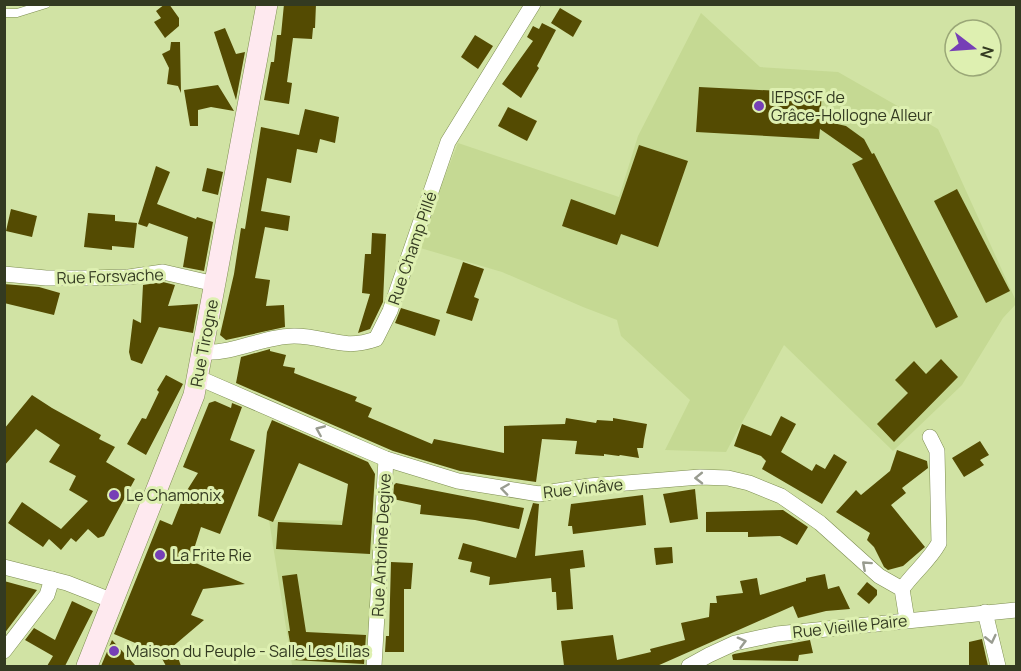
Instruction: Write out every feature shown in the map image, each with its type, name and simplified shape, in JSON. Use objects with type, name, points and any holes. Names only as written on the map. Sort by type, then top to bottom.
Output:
[{"type":"street","name":"Rue Tirogne","points":[[87,666],[199,378],[267,4]]},
{"type":"street","name":"Rue Champ Pillé","points":[[203,352],[217,353],[266,339],[294,336],[342,345],[362,344],[376,339],[390,311],[448,142],[533,4]]},
{"type":"street","name":"Rue Forsvache","points":[[4,274],[46,278],[88,278],[163,272],[215,284]]},
{"type":"street","name":"Rue Vinâve","points":[[199,378],[386,459],[458,481],[539,494],[589,486],[682,478],[728,478],[749,483],[781,496],[820,523],[903,596]]},
{"type":"street","points":[[907,620],[903,596],[911,575],[933,554],[939,543],[937,451],[930,437]]},
{"type":"street","name":"Rue Antoine Degive","points":[[374,666],[386,459]]},
{"type":"street","points":[[4,567],[52,579],[113,601]]},
{"type":"street","points":[[4,651],[47,595],[52,579]]},
{"type":"street","name":"Rue Vieille Paire","points":[[689,666],[735,644],[777,634],[1017,610]]},
{"type":"street","points":[[985,612],[998,666]]},
{"type":"lane","points":[[4,13],[17,13],[46,4]]},
{"type":"shaded area","points":[[701,13],[760,67],[838,72],[938,129],[1016,301],[962,385],[893,451],[784,345],[726,452],[665,450],[690,400],[621,336],[617,320],[502,272],[417,247],[458,143],[619,197],[638,136]]},
{"type":"shaded area","points":[[269,520],[376,521],[369,666],[292,665]]},
{"type":"building","points":[[165,4],[169,4],[179,18],[179,26],[165,38],[154,22],[161,18],[156,11]]},
{"type":"building","points":[[284,4],[316,4],[312,39],[293,38],[287,82],[292,83],[289,104],[264,100],[271,62],[274,62],[277,35],[281,35]]},
{"type":"building","points":[[560,8],[582,21],[573,37],[551,23]]},
{"type":"building","points":[[542,23],[556,30],[537,66],[539,68],[521,98],[502,84],[533,41],[527,37],[533,26],[539,29]]},
{"type":"building","points":[[225,28],[236,54],[245,52],[236,100],[214,32]]},
{"type":"building","points":[[475,35],[493,46],[478,69],[461,57]]},
{"type":"building","points":[[171,42],[180,42],[181,93],[178,86],[167,84],[169,68],[162,54],[170,50]]},
{"type":"building","points":[[218,85],[234,111],[211,107],[198,110],[198,126],[190,126],[184,90]]},
{"type":"building","points":[[699,87],[822,93],[820,120],[846,126],[864,139],[872,154],[874,153],[958,317],[936,328],[852,164],[863,159],[820,129],[819,139],[696,132]]},
{"type":"building","points":[[508,107],[537,121],[527,141],[498,126]]},
{"type":"building","points":[[305,109],[339,117],[335,143],[320,139],[317,153],[297,149],[291,183],[267,178],[261,211],[290,216],[288,231],[265,227],[255,278],[270,280],[266,306],[284,305],[285,327],[226,340],[220,335],[234,274],[241,228],[245,229],[261,127],[299,135]]},
{"type":"building","points":[[639,145],[688,161],[658,247],[621,234],[617,245],[562,226],[571,199],[615,215]]},
{"type":"building","points":[[156,166],[170,172],[157,204],[196,219],[197,217],[213,222],[204,271],[183,267],[188,237],[149,223],[147,227],[138,224]]},
{"type":"building","points":[[207,168],[223,172],[218,195],[202,191]]},
{"type":"building","points":[[957,189],[1010,291],[986,303],[934,201]]},
{"type":"building","points":[[11,209],[37,216],[32,237],[6,231]]},
{"type":"building","points":[[88,213],[115,215],[115,221],[137,223],[134,248],[112,246],[112,250],[84,247]]},
{"type":"building","points":[[372,233],[386,234],[383,302],[370,329],[358,333],[370,294],[362,293],[365,254],[371,254]]},
{"type":"building","points":[[463,262],[484,269],[474,297],[479,299],[472,321],[446,313]]},
{"type":"building","points":[[163,282],[175,285],[168,306],[198,304],[193,333],[159,327],[142,364],[131,360],[129,352],[133,319],[141,323],[143,285]]},
{"type":"building","points":[[4,284],[39,287],[60,293],[54,315],[4,303]]},
{"type":"building","points":[[401,308],[440,320],[435,336],[395,323]]},
{"type":"building","points":[[270,349],[270,351],[286,355],[283,366],[295,368],[294,373],[357,397],[355,401],[372,408],[368,417],[432,444],[434,439],[504,453],[504,426],[565,424],[566,418],[596,423],[597,420],[613,421],[613,418],[647,424],[643,448],[637,448],[639,458],[604,454],[604,456],[575,454],[577,441],[542,439],[536,482],[460,471],[393,451],[236,383],[241,357]]},
{"type":"building","points":[[941,359],[958,377],[894,442],[877,424],[908,393],[895,380],[914,361],[926,374]]},
{"type":"building","points":[[166,375],[183,384],[146,455],[127,444],[142,418],[146,419],[159,392],[157,390]]},
{"type":"building","points":[[32,395],[101,435],[99,439],[115,447],[106,462],[135,479],[104,536],[98,538],[88,529],[76,542],[71,538],[61,550],[49,539],[43,547],[8,523],[22,502],[61,529],[88,501],[69,490],[76,476],[49,462],[60,445],[36,429],[4,466],[4,429]]},
{"type":"building","points":[[215,401],[231,408],[232,403],[242,407],[230,440],[255,450],[220,534],[201,527],[194,549],[196,553],[191,561],[245,584],[203,589],[191,615],[204,620],[171,648],[175,649],[181,666],[166,666],[159,653],[114,634],[160,520],[172,525],[184,495],[198,473],[183,467],[209,403]]},
{"type":"building","points":[[781,416],[796,424],[781,452],[812,471],[816,464],[825,469],[834,454],[847,462],[822,504],[762,469],[766,461],[761,456],[734,446],[742,424],[771,436]]},
{"type":"building","points":[[272,420],[368,462],[375,474],[370,554],[276,549],[278,522],[342,525],[348,484],[299,463],[273,522],[258,516],[267,432]]},
{"type":"building","points":[[980,441],[989,455],[980,460],[984,465],[964,477],[952,458]]},
{"type":"building","points":[[897,450],[927,461],[928,468],[902,488],[906,493],[891,505],[925,547],[903,566],[888,570],[867,540],[870,533],[836,512],[856,490],[861,495],[890,471]]},
{"type":"building","points":[[396,483],[524,508],[519,529],[475,520],[420,514],[421,505],[393,499]]},
{"type":"building","points":[[695,489],[698,519],[670,523],[663,494]]},
{"type":"building","points":[[643,495],[646,525],[573,534],[572,526],[568,526],[571,504]]},
{"type":"building","points":[[533,503],[539,504],[535,556],[583,550],[585,567],[570,569],[573,609],[557,610],[556,592],[552,592],[551,578],[489,585],[490,577],[470,572],[472,562],[458,559],[463,543],[516,558]]},
{"type":"building","points":[[783,510],[808,527],[797,545],[780,536],[748,537],[748,532],[706,532],[706,512]]},
{"type":"building","points":[[672,547],[673,563],[656,565],[654,548]]},
{"type":"building","points":[[391,562],[413,563],[411,589],[404,589],[404,652],[385,652],[386,636],[389,636]]},
{"type":"building","points":[[297,574],[306,632],[366,635],[364,664],[293,660],[282,576]]},
{"type":"building","points":[[825,574],[828,589],[839,586],[850,609],[826,611],[798,618],[793,606],[657,666],[564,666],[561,641],[613,635],[617,660],[651,652],[650,649],[685,640],[681,623],[709,617],[710,603],[717,603],[716,596],[743,593],[740,581],[757,578],[760,595],[806,581],[806,578]]},
{"type":"building","points":[[4,581],[37,590],[4,634]]},
{"type":"building","points":[[867,582],[877,590],[877,595],[869,604],[857,594]]},
{"type":"building","points":[[72,601],[93,611],[65,666],[47,666],[53,656],[25,640],[34,628],[55,640]]},
{"type":"building","points":[[982,639],[988,666],[969,666],[969,642]]},
{"type":"building","name":"Maison du Peuple - Salle Les Lilas","points":[[112,640],[136,666],[101,666]]},
{"type":"building","points":[[810,640],[813,653],[799,655],[798,661],[733,660],[732,655],[734,654]]},
{"type":"place","name":"IEPSCF de Grâce-Hollogne Alleur","points":[[759,106]]},
{"type":"place","name":"Le Chamonix","points":[[114,495]]},
{"type":"place","name":"La Frite Rie","points":[[160,555]]},
{"type":"place","name":"Maison du Peuple - Salle Les Lilas","points":[[114,651]]}]
